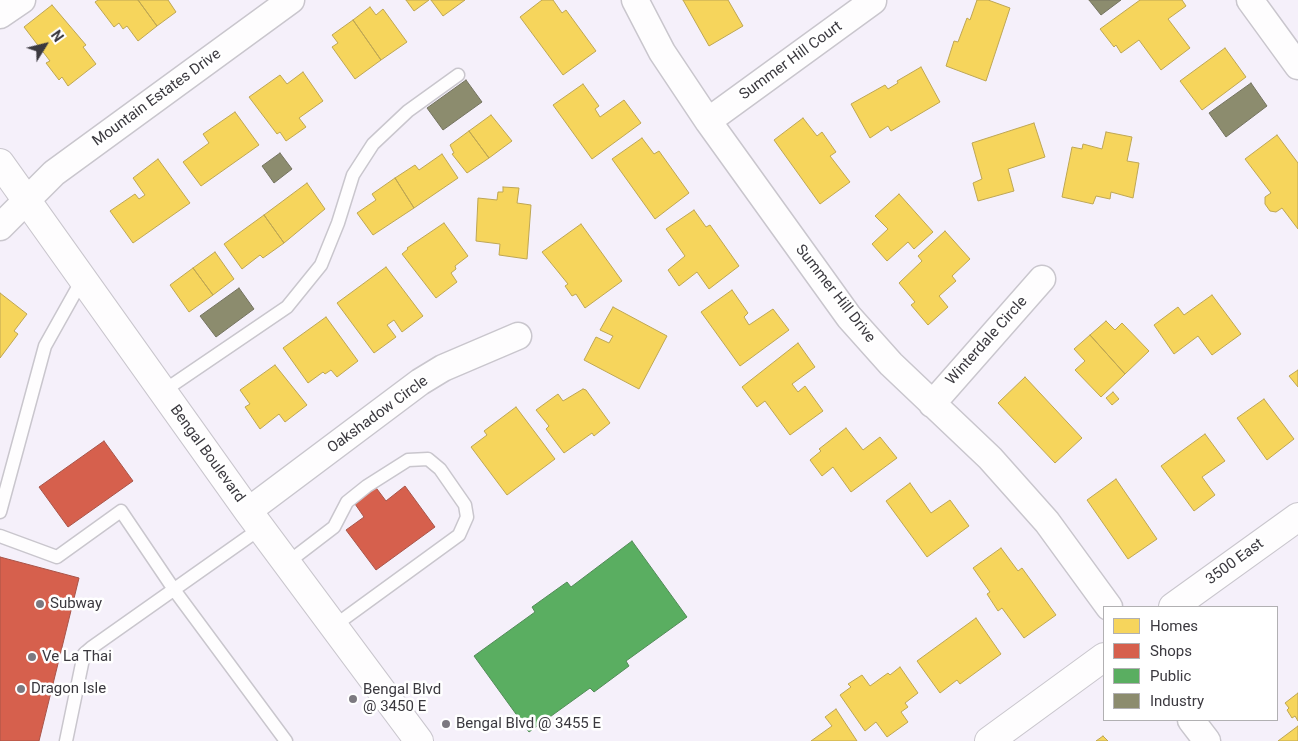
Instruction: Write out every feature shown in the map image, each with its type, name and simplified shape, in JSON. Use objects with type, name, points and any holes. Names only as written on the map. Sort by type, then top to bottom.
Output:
[{"type":"main road","name":"Bengal Boulevard","points":[[0,163],[254,520],[419,741]]},
{"type":"main road","name":"3500 East","points":[[1174,606],[1298,517]]},
{"type":"main road","points":[[989,741],[1103,658]]},
{"type":"street","points":[[0,16],[22,0]]},
{"type":"street","name":"Mountain Estates Drive","points":[[0,227],[54,173],[291,0]]},
{"type":"street","name":"Summer Hill Drive","points":[[635,0],[662,52],[708,121],[849,317],[891,364],[990,458],[1047,522],[1108,606]]},
{"type":"street","points":[[1250,0],[1298,66]]},
{"type":"street","name":"Summer Hill Court","points":[[708,121],[874,1]]},
{"type":"street","name":"Winterdale Circle","points":[[932,404],[1042,279]]},
{"type":"street","name":"Oakshadow Circle","points":[[254,520],[420,382],[443,368],[518,336]]},
{"type":"street","points":[[1192,721],[1207,741]]},
{"type":"lane","points":[[162,392],[287,307],[321,265],[338,224],[353,175],[373,144],[408,111],[458,75]]},
{"type":"lane","points":[[0,512],[46,346],[82,280]]},
{"type":"lane","points":[[287,563],[334,527],[347,502],[367,486],[408,460],[428,459],[440,469],[465,504],[467,517],[459,535],[334,626]]},
{"type":"lane","points":[[0,536],[57,557],[121,510],[175,591],[286,741]]},
{"type":"lane","points":[[66,741],[84,654],[90,648],[175,591],[254,520]]},
{"type":"building: Homes","points":[[98,0],[138,0],[157,26],[138,41],[127,26],[123,29],[119,23],[114,27],[95,2]]},
{"type":"building: Homes","points":[[138,0],[168,0],[176,12],[157,26]]},
{"type":"building: Homes","points":[[406,0],[429,0],[414,11]]},
{"type":"building: Homes","points":[[431,0],[465,0],[443,16]]},
{"type":"building: Homes","points":[[542,0],[553,0],[562,13],[566,10],[596,51],[563,75],[520,17]]},
{"type":"building: Homes","points":[[683,0],[728,0],[743,26],[709,46]]},
{"type":"building: Homes","points":[[977,0],[988,0],[1010,8],[986,81],[946,66],[954,41],[958,42],[967,18],[970,20]]},
{"type":"building: Homes","points":[[1140,0],[1182,0],[1186,6],[1168,19],[1190,48],[1161,70],[1139,40],[1121,53],[1116,45],[1114,47],[1100,29]]},
{"type":"building: Homes","points":[[52,5],[86,45],[83,47],[96,64],[68,86],[62,77],[59,80],[46,63],[50,61],[24,27]]},
{"type":"building: Homes","points":[[370,7],[376,15],[383,9],[407,42],[381,60],[353,20]]},
{"type":"building: Homes","points":[[353,20],[381,60],[355,79],[332,47],[338,43],[332,35]]},
{"type":"building: Homes","points":[[1225,48],[1246,77],[1202,110],[1180,81]]},
{"type":"building: Homes","points":[[921,67],[940,102],[891,131],[888,126],[870,138],[851,104],[885,85],[888,89],[898,83],[897,81]]},
{"type":"building: Homes","points":[[303,72],[323,101],[299,118],[306,127],[286,141],[280,132],[277,134],[249,97],[280,75],[287,84]]},
{"type":"building: Homes","points":[[583,84],[599,106],[595,109],[600,117],[624,100],[641,123],[592,159],[553,105]]},
{"type":"building: Homes","points":[[235,112],[259,145],[201,186],[183,162],[209,143],[203,134]]},
{"type":"building: Homes","points":[[491,115],[512,141],[489,158],[469,131]]},
{"type":"building: Homes","points":[[803,118],[817,136],[822,132],[836,152],[830,156],[850,182],[820,204],[774,140]]},
{"type":"building: Homes","points":[[1034,123],[1045,157],[1008,169],[1014,191],[978,201],[973,183],[982,179],[972,143]]},
{"type":"building: Homes","points":[[469,131],[489,158],[467,173],[452,154],[454,153],[450,145]]},
{"type":"building: Homes","points":[[1106,132],[1132,137],[1127,161],[1139,163],[1133,198],[1111,192],[1110,199],[1096,196],[1093,204],[1062,197],[1072,147],[1082,149],[1083,144],[1102,149]]},
{"type":"building: Homes","points":[[1277,135],[1298,163],[1298,229],[1282,208],[1276,212],[1270,211],[1265,204],[1265,197],[1271,193],[1245,159]]},
{"type":"building: Homes","points":[[642,138],[654,154],[659,151],[689,193],[655,219],[612,159]]},
{"type":"building: Homes","points":[[442,154],[458,178],[414,208],[395,178],[415,165],[419,170]]},
{"type":"building: Homes","points":[[158,159],[190,203],[133,243],[110,211],[135,194],[139,199],[145,195],[133,178]]},
{"type":"building: Homes","points":[[395,178],[414,208],[373,235],[357,213],[376,200],[372,194]]},
{"type":"building: Homes","points":[[307,183],[325,209],[284,243],[264,215]]},
{"type":"building: Homes","points":[[503,187],[519,188],[517,203],[531,205],[527,259],[499,255],[500,244],[476,241],[478,198],[497,200],[498,192],[503,192]]},
{"type":"building: Homes","points":[[899,194],[933,232],[914,249],[908,242],[887,261],[872,244],[888,229],[875,216]]},
{"type":"building: Homes","points":[[694,210],[706,227],[710,225],[739,266],[709,289],[697,272],[679,286],[668,270],[685,256],[666,229]]},
{"type":"building: Homes","points":[[264,215],[284,243],[263,258],[260,255],[242,269],[224,244]]},
{"type":"building: Homes","points":[[444,223],[468,256],[455,266],[456,269],[451,273],[457,282],[436,298],[402,254],[407,248]]},
{"type":"building: Homes","points":[[581,224],[622,281],[585,308],[576,294],[572,296],[565,286],[568,284],[542,252]]},
{"type":"building: Homes","points":[[945,231],[970,259],[952,276],[956,281],[939,296],[948,307],[928,325],[911,305],[915,302],[899,283],[922,261],[918,256]]},
{"type":"building: Homes","points":[[215,252],[234,279],[213,295],[193,268]]},
{"type":"building: Homes","points":[[386,267],[423,316],[402,332],[394,320],[387,325],[396,337],[374,353],[337,303]]},
{"type":"building: Homes","points":[[193,268],[213,295],[189,312],[170,285]]},
{"type":"building: Homes","points":[[732,290],[748,313],[744,317],[749,325],[773,309],[789,330],[740,366],[701,312]]},
{"type":"building: Homes","points":[[0,293],[27,314],[14,331],[18,334],[0,358]]},
{"type":"building: Homes","points":[[1212,295],[1241,334],[1212,355],[1198,336],[1174,354],[1154,325],[1178,307],[1184,315]]},
{"type":"building: Homes","points":[[613,307],[667,336],[639,389],[584,360],[596,337],[609,343],[613,336],[600,330]]},
{"type":"building: Homes","points":[[326,317],[358,361],[337,377],[331,370],[325,374],[323,372],[308,383],[283,348]]},
{"type":"building: Homes","points":[[1106,321],[1115,330],[1122,323],[1149,351],[1125,374],[1090,335]]},
{"type":"building: Homes","points":[[1090,335],[1125,374],[1101,397],[1075,370],[1085,361],[1074,349]]},
{"type":"building: Homes","points":[[798,343],[815,367],[792,384],[798,392],[805,386],[823,411],[790,435],[765,401],[757,407],[742,387]]},
{"type":"building: Homes","points":[[275,365],[307,405],[285,422],[279,414],[260,429],[245,407],[250,404],[240,390]]},
{"type":"building: Homes","points":[[1298,370],[1298,387],[1289,376]]},
{"type":"building: Homes","points":[[1025,377],[1082,438],[1055,463],[998,403]]},
{"type":"building: Homes","points":[[583,389],[586,390],[610,423],[594,436],[592,433],[564,453],[546,429],[549,426],[536,410],[558,394],[563,401]]},
{"type":"building: Homes","points":[[1113,392],[1119,399],[1112,405],[1106,398]]},
{"type":"building: Homes","points":[[1264,399],[1294,439],[1267,460],[1237,418]]},
{"type":"building: Homes","points":[[516,407],[555,459],[507,495],[471,447],[487,435],[484,431]]},
{"type":"building: Homes","points":[[846,428],[863,450],[880,437],[897,458],[851,492],[833,467],[822,476],[810,460],[821,451],[819,449]]},
{"type":"building: Homes","points":[[1205,434],[1225,461],[1202,477],[1215,495],[1194,511],[1161,466]]},
{"type":"building: Homes","points":[[1116,479],[1157,539],[1128,559],[1087,500]]},
{"type":"building: Homes","points":[[910,483],[931,513],[950,500],[969,526],[927,557],[886,501]]},
{"type":"building: Homes","points":[[1001,548],[1018,571],[1022,568],[1056,615],[1024,638],[1002,608],[998,611],[987,594],[990,592],[973,568]]},
{"type":"building: Homes","points":[[976,618],[1001,654],[960,684],[957,680],[940,693],[917,661]]},
{"type":"building: Homes","points":[[900,667],[918,693],[905,703],[908,707],[901,712],[908,722],[887,737],[876,722],[865,731],[840,695],[851,687],[848,684],[862,675],[870,686]]},
{"type":"building: Homes","points":[[1298,693],[1298,721],[1295,716],[1292,718],[1287,710],[1289,708],[1285,703]]},
{"type":"building: Homes","points":[[836,709],[857,741],[811,741],[832,726],[825,717]]},
{"type":"building: Homes","points":[[1298,726],[1298,741],[1278,741]]},
{"type":"building: Homes","points":[[1103,736],[1108,741],[1096,741]]},
{"type":"building: Shops","points":[[104,441],[133,481],[68,527],[39,487]]},
{"type":"building: Shops","points":[[374,485],[386,501],[405,486],[435,527],[376,570],[346,530],[364,517],[353,501]]},
{"type":"building: Shops","points":[[0,557],[79,578],[39,741],[0,741]]},
{"type":"building: Public","points":[[632,541],[687,617],[626,661],[629,666],[594,692],[590,688],[529,732],[474,656],[535,612],[532,607],[567,582],[571,587]]},
{"type":"building: Industry","points":[[1089,0],[1121,0],[1101,15]]},
{"type":"building: Industry","points":[[466,80],[482,102],[443,130],[427,108]]},
{"type":"building: Industry","points":[[1251,83],[1267,106],[1226,137],[1209,113]]},
{"type":"building: Industry","points":[[280,153],[292,169],[274,183],[262,166]]},
{"type":"building: Industry","points":[[239,288],[254,309],[216,337],[200,316]]},
{"type":"place","name":"Subway","points":[[40,604]]},
{"type":"place","name":"Ve La Thai","points":[[32,657]]},
{"type":"place","name":"Dragon Isle","points":[[21,689]]},
{"type":"place","name":"Bengal Blvd @ 3450 E","points":[[353,699]]},
{"type":"place","name":"Bengal Blvd @ 3455 E","points":[[446,724]]}]
